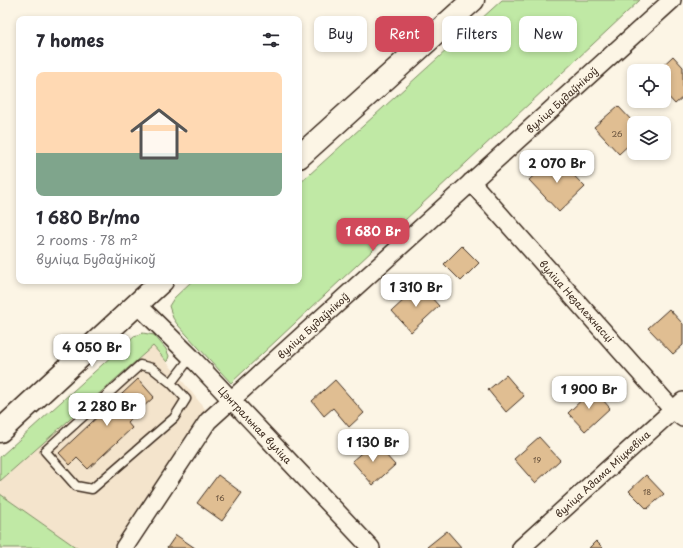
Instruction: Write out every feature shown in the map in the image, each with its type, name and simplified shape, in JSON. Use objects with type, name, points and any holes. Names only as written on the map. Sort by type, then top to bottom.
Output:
[{"type":"street","points":[[302,154],[473,0]]},
{"type":"street","name":"вуліца Будаўнікоў","points":[[124,548],[208,421],[672,0]]},
{"type":"street","name":"вуліца Незалежнасці","points":[[471,182],[680,409]]},
{"type":"street","points":[[0,431],[159,284]]},
{"type":"street","name":"Цэнтральная вуліца","points":[[137,304],[191,357],[230,400],[372,548]]},
{"type":"street","name":"вуліца Адама Міцкевіча","points":[[521,548],[680,409]]},
{"type":"lane","points":[[171,383],[191,357]]},
{"type":"lane","points":[[140,365],[152,368],[171,383],[186,399],[174,418],[92,489],[76,486],[44,451],[140,365]]},
{"type":"shaded area","points":[[153,345],[206,410],[113,548],[77,548],[0,494],[0,481]]},
{"type":"green space","points":[[502,0],[640,0],[231,383],[177,324],[173,318],[169,306],[174,298],[189,284],[302,284],[302,181],[445,52],[511,52],[511,16],[484,16]]},
{"type":"green space","points":[[143,333],[154,335],[166,349],[169,356],[167,362],[153,346],[0,481],[0,457],[134,336]]},
{"type":"green space","points":[[0,494],[77,548],[0,548]]},
{"type":"building","points":[[673,56],[683,67],[683,97],[675,104],[671,100],[671,64],[664,64]]},
{"type":"building","points":[[618,106],[627,116],[627,147],[619,154],[594,127]]},
{"type":"building","points":[[555,156],[585,187],[559,212],[529,180]]},
{"type":"building","points":[[462,246],[479,263],[461,281],[444,264]]},
{"type":"building","points":[[420,285],[439,306],[411,332],[392,311]]},
{"type":"building","points":[[669,309],[683,324],[683,345],[673,354],[648,328]]},
{"type":"building","points":[[506,375],[524,396],[506,412],[488,390]]},
{"type":"building","points":[[138,379],[154,397],[127,422],[132,428],[88,469],[77,458],[70,465],[59,453]]},
{"type":"building","points":[[335,380],[364,413],[349,427],[333,408],[324,416],[312,401]]},
{"type":"building","points":[[593,389],[610,408],[585,431],[568,413]]},
{"type":"building","points":[[539,437],[560,460],[535,483],[514,459]]},
{"type":"building","points":[[374,442],[395,465],[373,485],[352,461]]},
{"type":"building","points":[[218,475],[242,493],[222,521],[197,503]]},
{"type":"building","points":[[646,475],[664,494],[647,509],[629,491]]},
{"type":"building","points":[[447,531],[462,548],[427,547]]},
{"type":"building","points":[[176,535],[195,548],[167,548]]},
{"type":"building","points":[[596,541],[603,548],[589,548]]}]
